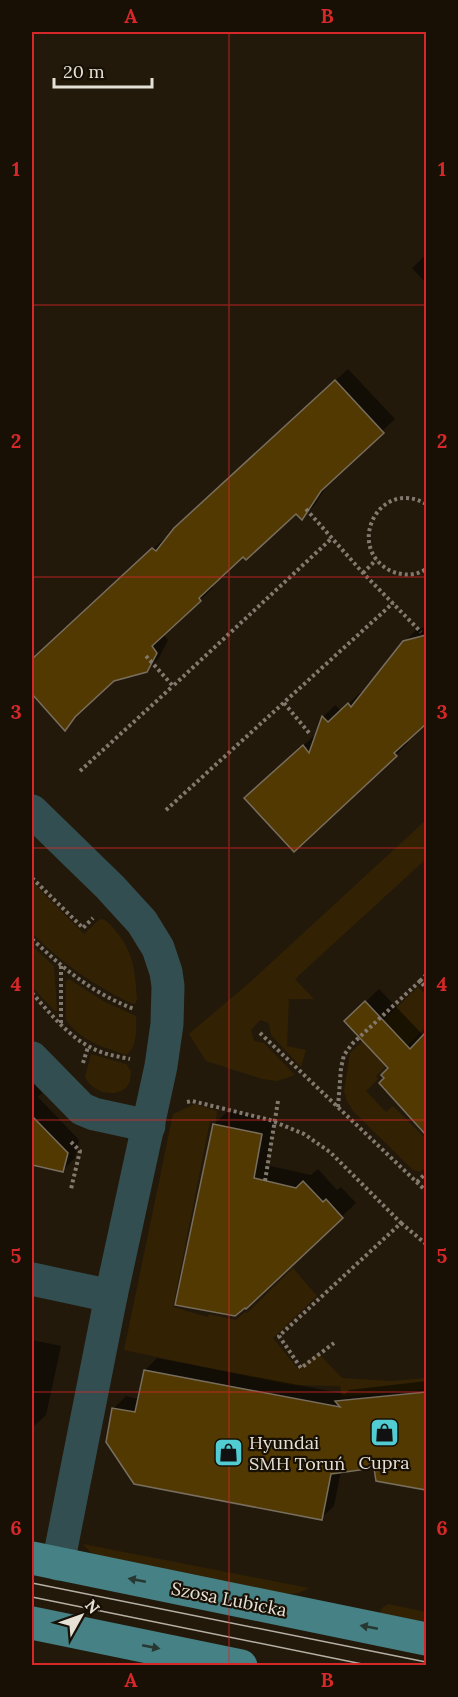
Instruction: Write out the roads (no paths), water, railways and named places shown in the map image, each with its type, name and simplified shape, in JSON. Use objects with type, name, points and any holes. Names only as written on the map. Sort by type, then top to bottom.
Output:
[{"type":"main road","name":"Szosa Lubicka","points":[[45,1561],[426,1639]]},
{"type":"main road","points":[[32,1623],[241,1665]]},
{"type":"street","points":[[32,811],[110,887],[142,922],[158,948],[168,986],[167,1024],[161,1066],[111,1296],[45,1561]]},
{"type":"street","points":[[32,1058],[82,1109],[94,1114],[148,1126]]},
{"type":"street","points":[[32,1279],[111,1296]]},
{"type":"tram line","points":[[32,1583],[426,1662]]},
{"type":"tram line","points":[[32,1597],[372,1666]]},
{"type":"place","name":"Cupra","points":[[384,1433]]},
{"type":"place","name":"Hyundai SMH Toruń","points":[[228,1452]]}]
